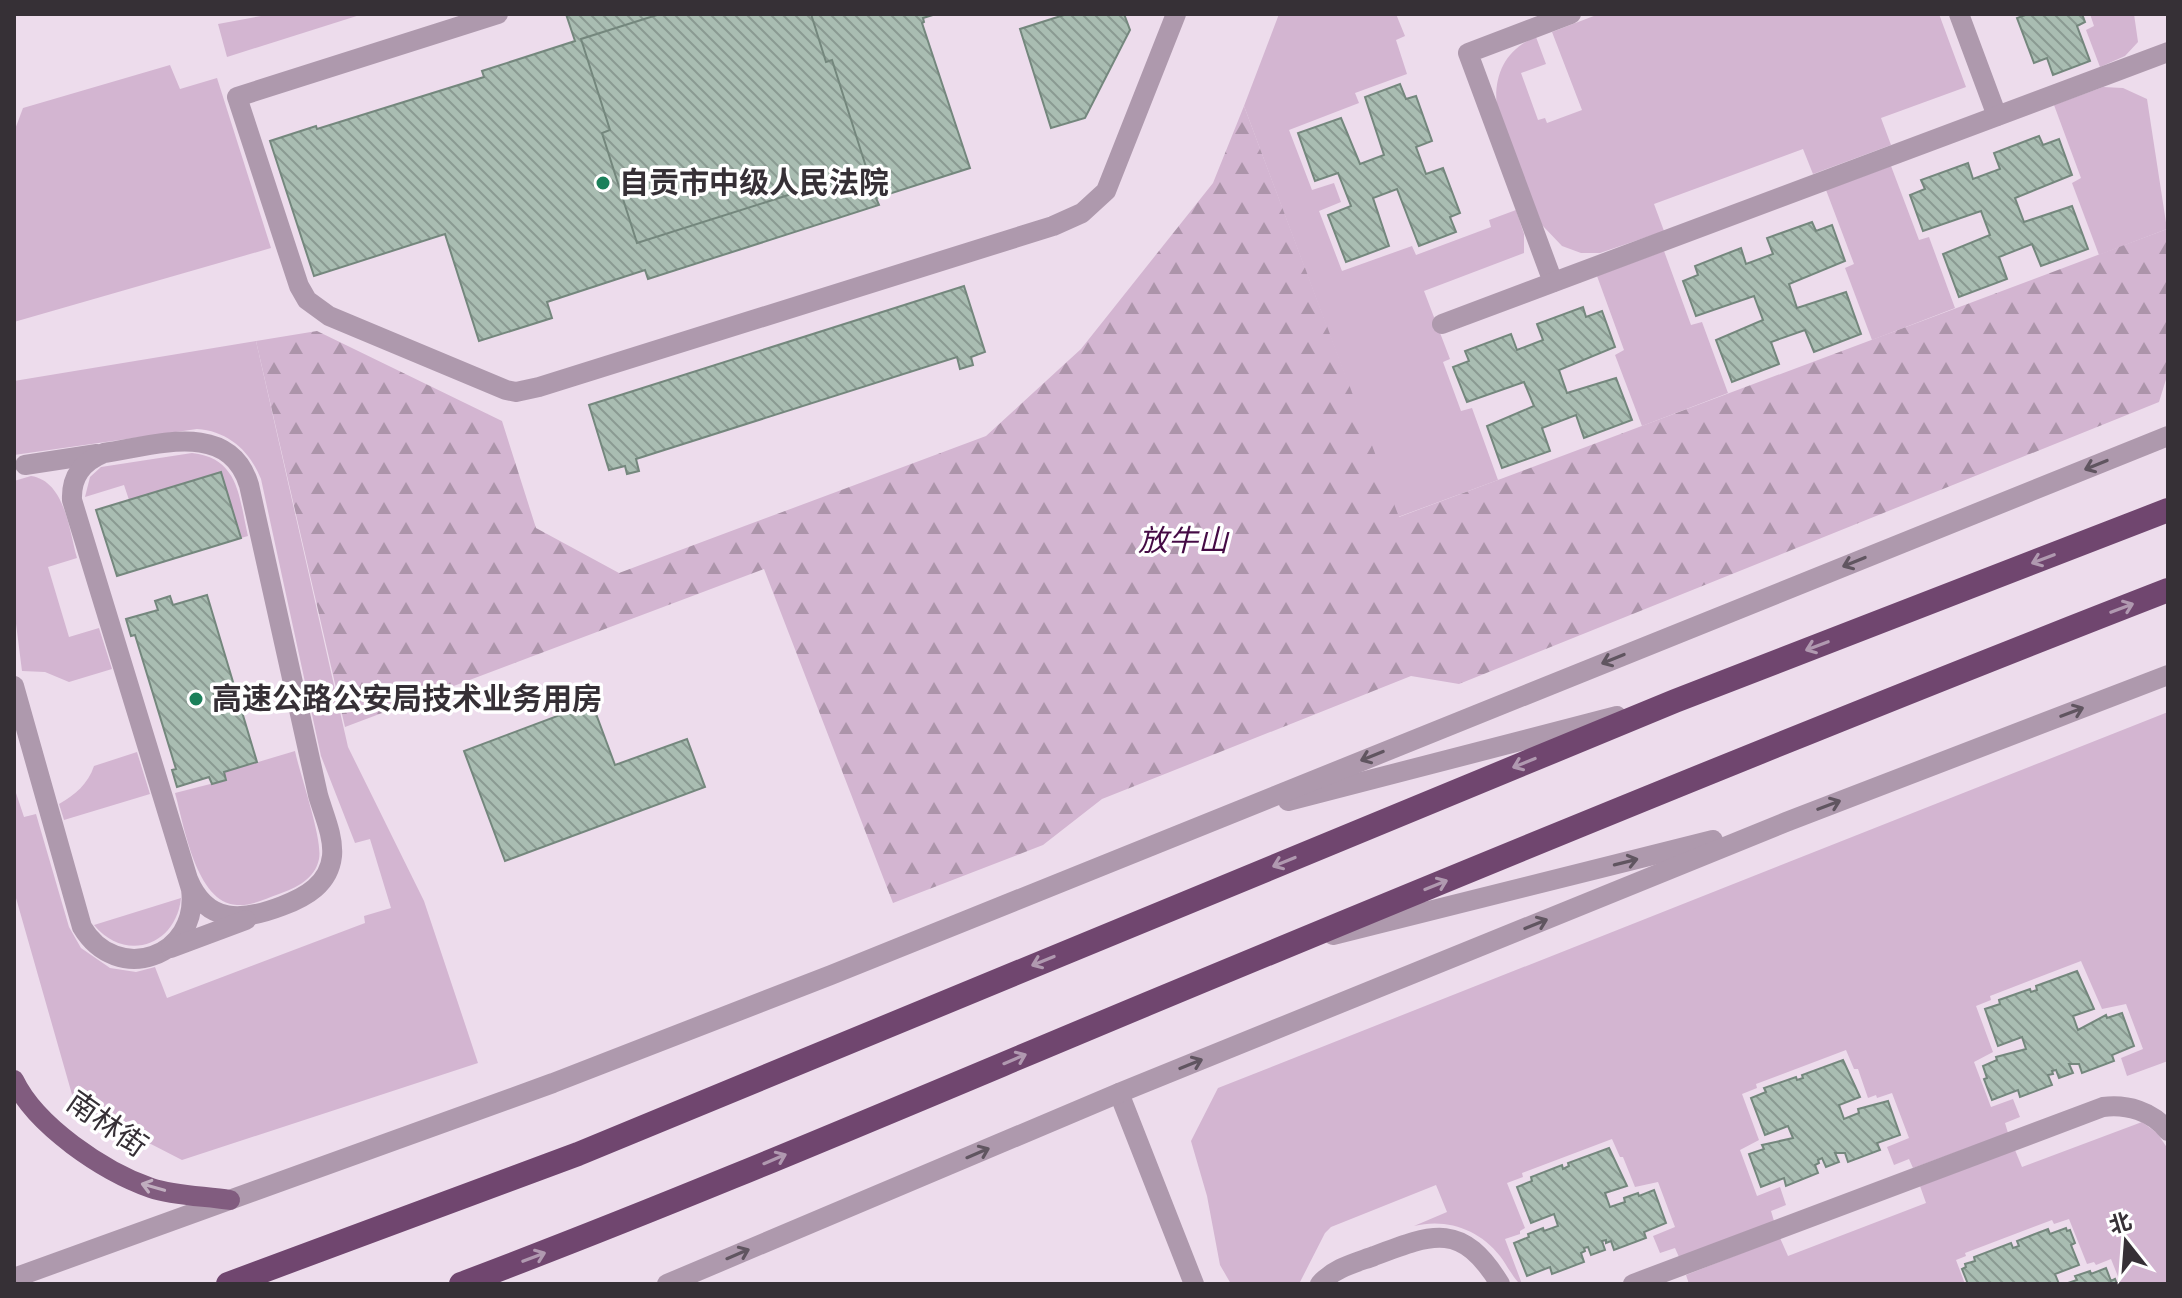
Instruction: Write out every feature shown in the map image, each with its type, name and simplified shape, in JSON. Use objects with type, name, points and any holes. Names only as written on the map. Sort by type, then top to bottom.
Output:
[{"type":"highway","points":[[228,1284],[578,1154],[1675,701],[2168,510]]},
{"type":"highway","points":[[461,1284],[601,1231],[1279,949],[2168,590]]},
{"type":"main road","name":"南林街","points":[[14,1080],[23,1097],[66,1139],[109,1169],[153,1189],[230,1200]]},
{"type":"street","points":[[498,14],[237,97],[299,286],[307,300],[344,323],[516,392],[554,383],[1053,226],[1082,213],[1106,191],[1176,14]]},
{"type":"street","points":[[1553,282],[1468,53],[1571,14]]},
{"type":"street","points":[[1959,14],[1997,116]]},
{"type":"street","points":[[1442,324],[2168,52]]},
{"type":"street","points":[[14,1278],[553,1083],[743,1009],[2168,436]]},
{"type":"street","points":[[14,686],[22,744],[79,921],[97,947],[114,956],[131,959],[153,955],[300,900],[317,888],[328,870],[332,846],[247,477],[237,461],[223,448],[198,441],[20,466]]},
{"type":"street","points":[[72,500],[77,473],[91,459],[104,453]]},
{"type":"street","points":[[20,466],[42,466],[58,475],[67,486],[188,879],[193,900],[186,930],[170,947],[153,955]]},
{"type":"street","points":[[667,1284],[1119,1093],[1786,822],[2168,675]]},
{"type":"street","points":[[1205,822],[1675,701]]},
{"type":"street","points":[[1279,949],[1786,822]]},
{"type":"street","points":[[188,879],[197,896],[217,912],[238,918],[257,915]]},
{"type":"street","points":[[1119,1093],[1194,1284]]},
{"type":"street","points":[[1633,1284],[2103,1107],[2125,1106],[2137,1110],[2157,1120],[2168,1131]]},
{"type":"street","points":[[1320,1284],[1337,1270],[1413,1241],[1435,1237],[1458,1241],[1470,1247],[1500,1284]]},
{"type":"green space","points":[[272,14],[363,14],[227,57],[218,24]]},
{"type":"green space","points":[[1279,14],[1396,14],[1405,36],[1396,40],[1407,74],[1355,93],[1359,103],[1289,130],[1312,190],[1334,183],[1341,202],[1319,211],[1342,271],[1412,246],[1416,255],[1491,227],[1489,220],[1516,210],[1524,234],[1524,253],[1424,291],[1450,359],[1443,362],[1461,411],[1472,408],[1498,480],[1398,517],[1244,106]]},
{"type":"green space","points":[[1599,14],[1939,14],[1966,87],[1881,118],[1891,145],[1813,174],[1803,149],[1654,204],[1664,231],[1600,253],[1581,253],[1562,246],[1542,225],[1497,108],[1496,96],[1499,75],[1509,56],[1536,37],[1546,64],[1521,73],[1538,120],[1545,118],[1547,123],[1582,110],[1552,32]]},
{"type":"green space","points":[[2090,14],[2134,14],[2138,42],[2125,56],[2100,67],[2086,30],[2094,26]]},
{"type":"green space","points":[[170,65],[180,89],[217,78],[271,248],[14,322],[14,132],[23,108]]},
{"type":"green space","points":[[2103,87],[2123,88],[2147,99],[2167,229],[2099,255],[2072,183],[2081,178],[2054,105]]},
{"type":"green space","name":"放牛山","points":[[1244,106],[1399,517],[2167,229],[2168,373],[2159,402],[1459,684],[1411,676],[1102,799],[1043,845],[893,903],[764,569],[345,727],[256,341],[317,331],[502,421],[536,528],[619,573],[986,436],[1081,349],[1213,183]]},
{"type":"green space","points":[[1891,166],[1919,240],[1929,237],[1955,308],[1872,340],[1845,268],[1854,264],[1826,190]]},
{"type":"green space","points":[[1664,251],[1691,325],[1702,322],[1728,393],[1642,426],[1615,355],[1624,350],[1597,276]]},
{"type":"green space","points":[[256,341],[348,747],[424,901],[478,1063],[182,1160],[75,1105],[14,891],[14,787],[24,817],[36,814],[69,927],[81,948],[110,968],[136,972],[155,967],[167,998],[365,923],[364,916],[391,908],[370,839],[355,843],[321,756],[261,479],[251,460],[228,438],[197,429],[14,455],[14,381]]},
{"type":"green space","points":[[192,453],[208,456],[220,463],[235,482],[248,536],[241,538],[221,472],[129,500],[124,485],[85,497],[90,477],[101,467]]},
{"type":"green space","points":[[31,476],[51,487],[58,497],[64,508],[77,558],[48,567],[69,637],[99,628],[112,669],[69,682],[45,672],[22,671],[14,608],[14,481]]},
{"type":"green space","points":[[2168,712],[2168,1061],[2127,1076],[2121,1058],[2143,1049],[2126,1004],[2102,1009],[2081,961],[1990,996],[1991,1000],[1976,1006],[1993,1052],[1974,1062],[1991,1107],[2013,1099],[2020,1117],[2005,1123],[2008,1133],[1913,1168],[1909,1159],[1894,1165],[1887,1147],[1909,1138],[1892,1093],[1868,1098],[1858,1069],[1854,1069],[1846,1050],[1756,1084],[1757,1088],[1742,1094],[1759,1140],[1740,1150],[1757,1196],[1780,1187],[1786,1205],[1771,1211],[1774,1221],[1679,1257],[1675,1248],[1660,1253],[1653,1236],[1675,1227],[1658,1182],[1635,1187],[1612,1139],[1522,1173],[1523,1177],[1507,1183],[1525,1228],[1520,1234],[1505,1239],[1522,1284],[1492,1247],[1472,1233],[1450,1225],[1414,1226],[1447,1212],[1436,1185],[1331,1227],[1299,1284],[1231,1284],[1220,1265],[1207,1196],[1191,1141],[1218,1088]]},
{"type":"green space","points":[[295,751],[318,837],[317,866],[298,886],[264,900],[243,905],[223,901],[211,891],[194,860],[175,793],[226,780],[224,772]]},
{"type":"green space","points":[[137,752],[150,794],[64,820],[59,804],[80,788],[94,766]]},
{"type":"green space","points":[[181,898],[170,928],[147,944],[120,944],[106,937],[94,925]]},
{"type":"green space","points":[[2142,1122],[2157,1133],[2168,1149],[2168,1284],[2121,1284],[2111,1259],[2096,1265],[2094,1262],[2087,1264],[2069,1219],[2054,1224],[2052,1220],[1965,1253],[1966,1256],[1956,1260],[1965,1284],[1689,1284],[1686,1275],[1780,1238],[1788,1256],[1926,1203],[1920,1186],[2015,1150],[2022,1167]]},
{"type":"building","name":"自贡市中级人民法院","points":[[566,14],[936,14],[923,18],[922,23],[970,168],[876,198],[879,205],[648,279],[645,270],[547,302],[552,318],[479,341],[445,234],[314,276],[270,141],[484,77],[482,71],[575,41]]},
{"type":"building","points":[[660,14],[811,14],[826,62],[832,60],[867,170],[637,243],[602,133],[610,130],[581,39]]},
{"type":"building","points":[[1067,14],[1124,14],[1130,30],[1085,118],[1051,128],[1020,29]]},
{"type":"building","points":[[2028,14],[2082,14],[2085,22],[2077,26],[2090,61],[2053,75],[2047,58],[2034,63],[2017,18]]},
{"type":"building","points":[[1400,84],[1406,99],[1416,96],[1432,141],[1416,147],[1426,174],[1443,168],[1460,213],[1450,217],[1456,232],[1419,246],[1397,189],[1373,198],[1389,246],[1346,262],[1328,215],[1351,206],[1338,173],[1315,181],[1298,133],[1341,118],[1360,164],[1384,155],[1365,97]]},
{"type":"building","points":[[2039,136],[2043,145],[2059,139],[2072,175],[2015,198],[2024,222],[2072,206],[2088,249],[2041,266],[2032,244],[1999,257],[2007,279],[1959,297],[1943,254],[1990,235],[1981,211],[1923,231],[1910,195],[1925,189],[1921,180],[1968,163],[1973,179],[2000,169],[1994,153]]},
{"type":"building","points":[[1812,222],[1816,231],[1832,225],[1845,261],[1789,284],[1797,308],[1846,292],[1861,334],[1814,352],[1805,330],[1771,342],[1779,364],[1732,382],[1716,340],[1763,320],[1754,296],[1696,316],[1683,281],[1698,275],[1695,266],[1741,248],[1746,264],[1773,254],[1767,238]]},
{"type":"building","points":[[964,286],[985,352],[971,357],[973,365],[960,369],[957,357],[636,459],[639,471],[627,474],[625,466],[609,470],[589,405]]},
{"type":"building","points":[[1583,307],[1586,317],[1602,311],[1615,347],[1559,370],[1567,393],[1616,378],[1632,420],[1584,438],[1576,415],[1542,428],[1550,451],[1502,468],[1487,426],[1534,406],[1524,382],[1467,402],[1453,367],[1469,361],[1465,351],[1511,334],[1517,350],[1543,340],[1537,324]]},
{"type":"building","points":[[221,472],[241,538],[117,576],[96,510]]},
{"type":"building","name":"高速公路公安局技术业务用房","points":[[207,595],[257,762],[224,772],[226,780],[212,784],[209,777],[177,787],[172,770],[176,769],[135,635],[131,636],[126,619],[158,610],[155,601],[170,596],[173,605]]},
{"type":"building","points":[[592,703],[615,765],[687,739],[705,787],[505,861],[464,751]]},
{"type":"building","points":[[2077,971],[2094,1009],[2073,1016],[2078,1030],[2106,1015],[2107,1018],[2122,1013],[2134,1046],[2112,1055],[2114,1061],[2082,1073],[2079,1064],[2069,1064],[2073,1073],[2059,1078],[2056,1070],[2052,1071],[2053,1074],[2048,1075],[2052,1085],[2020,1097],[2018,1090],[1992,1100],[1983,1066],[1997,1060],[1996,1057],[2026,1049],[2022,1037],[1998,1046],[1985,1009],[2000,1004],[1999,1000],[2030,989],[2031,992],[2037,990],[2036,986]]},
{"type":"building","points":[[1843,1060],[1860,1097],[1839,1105],[1844,1119],[1859,1113],[1858,1109],[1888,1101],[1900,1135],[1877,1143],[1880,1150],[1848,1162],[1845,1153],[1835,1153],[1839,1162],[1826,1167],[1822,1158],[1815,1165],[1818,1173],[1786,1186],[1784,1178],[1761,1187],[1749,1154],[1764,1149],[1762,1145],[1793,1138],[1788,1126],[1765,1135],[1751,1098],[1766,1092],[1764,1088],[1796,1077],[1797,1080],[1803,1078],[1802,1075]]},
{"type":"building","points":[[1609,1148],[1627,1186],[1605,1193],[1610,1207],[1625,1202],[1624,1198],[1654,1190],[1666,1223],[1644,1232],[1646,1238],[1614,1250],[1611,1241],[1606,1243],[1606,1240],[1602,1241],[1605,1250],[1591,1255],[1588,1247],[1584,1248],[1585,1251],[1581,1253],[1584,1262],[1552,1274],[1550,1267],[1527,1276],[1514,1243],[1543,1228],[1544,1231],[1558,1226],[1554,1214],[1531,1223],[1517,1187],[1532,1181],[1531,1177],[1562,1165],[1563,1169],[1569,1166],[1568,1163]]},
{"type":"building","points":[[2066,1228],[2070,1230],[2075,1243],[2071,1245],[2079,1265],[2055,1274],[2059,1284],[1968,1284],[1962,1269],[1966,1267],[1965,1264],[1975,1261],[1974,1257],[2011,1243],[2013,1248],[2019,1246],[2017,1241],[2048,1229],[2050,1234]]},
{"type":"building","points":[[2106,1268],[2111,1281],[2115,1279],[2117,1284],[2065,1284],[2077,1280],[2075,1276]]},
{"type":"place","name":"自贡市中级人民法院","points":[[603,183]]},
{"type":"place","name":"高速公路公安局技术业务用房","points":[[196,699]]}]
